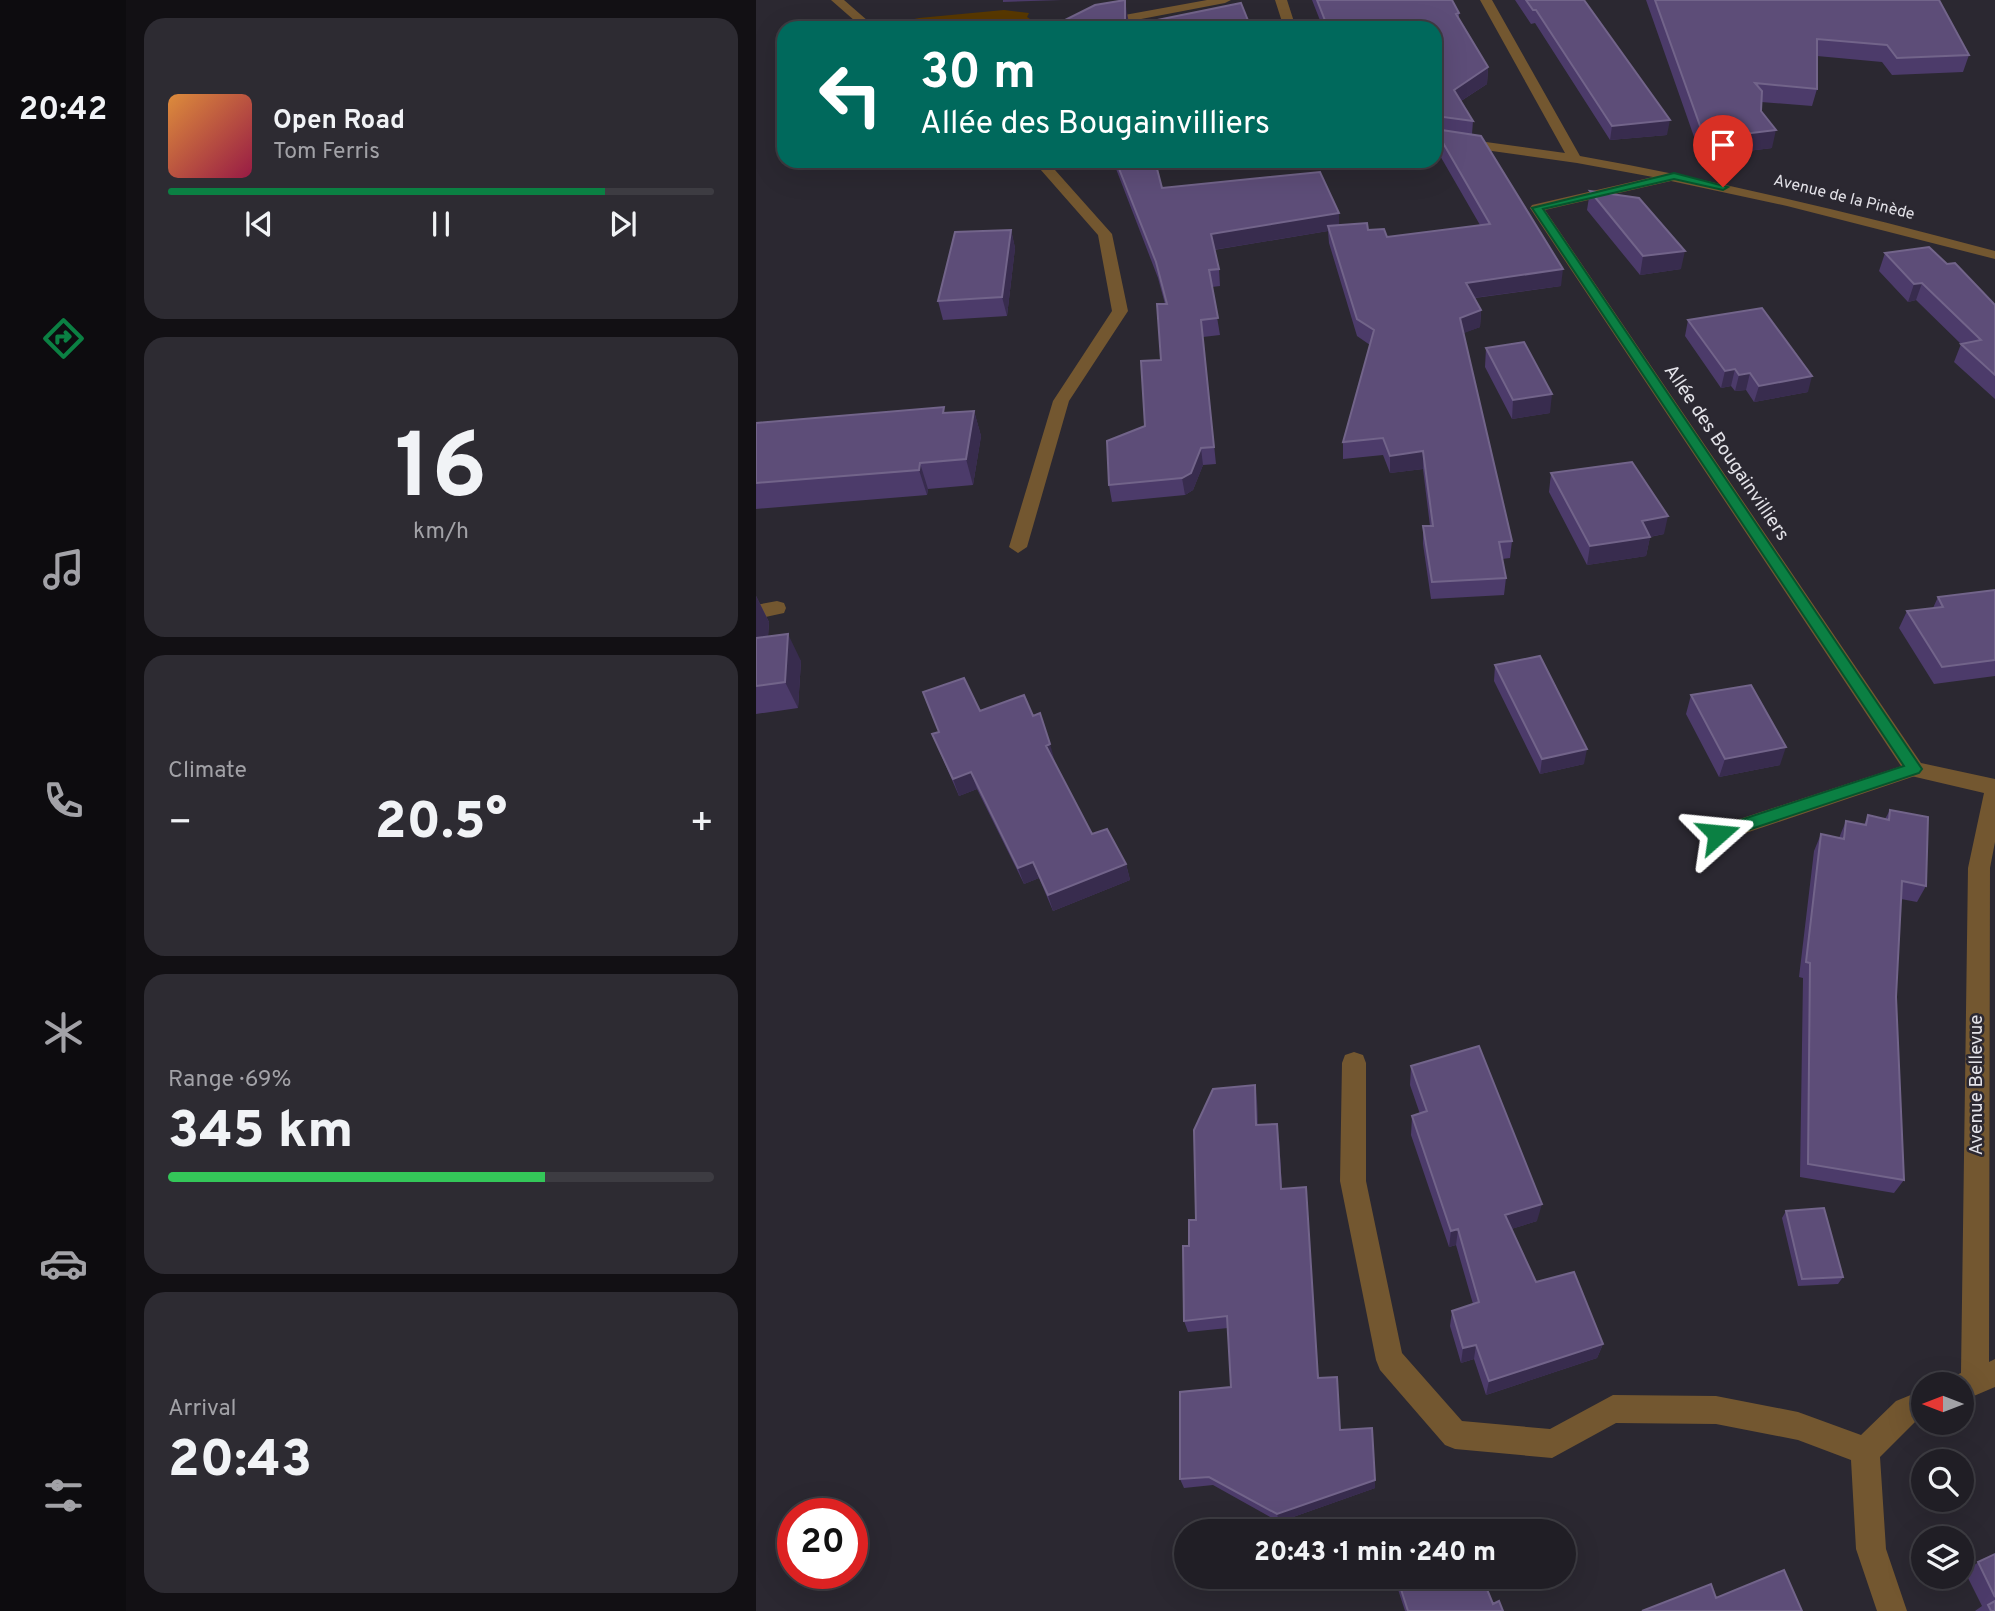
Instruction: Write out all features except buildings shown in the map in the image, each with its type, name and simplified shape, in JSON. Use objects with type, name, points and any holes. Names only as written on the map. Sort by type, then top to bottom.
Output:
[{"type":"street","points":[[836,0],[862,21]]},
{"type":"street","points":[[1109,21],[1205,1],[1225,0]]},
{"type":"street","points":[[1282,0],[1288,21]]},
{"type":"street","points":[[1486,0],[1574,158]]},
{"type":"street","name":"Avenue de la Pinède","points":[[1442,140],[1574,158],[1674,176],[1856,217],[1995,255]]},
{"type":"street","points":[[1018,547],[1061,401],[1120,311],[1105,234],[1046,168]]},
{"type":"street","name":"Allée des Bougainvilliers","points":[[1674,176],[1537,208],[1914,769]]},
{"type":"street","points":[[756,612],[777,608]]},
{"type":"street","points":[[1914,769],[1995,789]]},
{"type":"street","name":"Avenue Bellevue","points":[[1977,1380],[1979,868],[1995,789]]},
{"type":"street","points":[[1354,1063],[1353,1181],[1390,1360],[1455,1435],[1552,1444],[1613,1409],[1716,1410],[1798,1426],[1865,1451]]},
{"type":"street","points":[[1892,1611],[1871,1549],[1865,1451],[1911,1409]]},
{"type":"lane","points":[[1718,834],[1914,769]]},
{"type":"shaded area","points":[[1004,10],[1029,13],[1027,17],[1033,21],[904,21]]},
{"type":"route","points":[[1718,834],[1914,769],[1537,208],[1674,176],[1723,187]]}]
